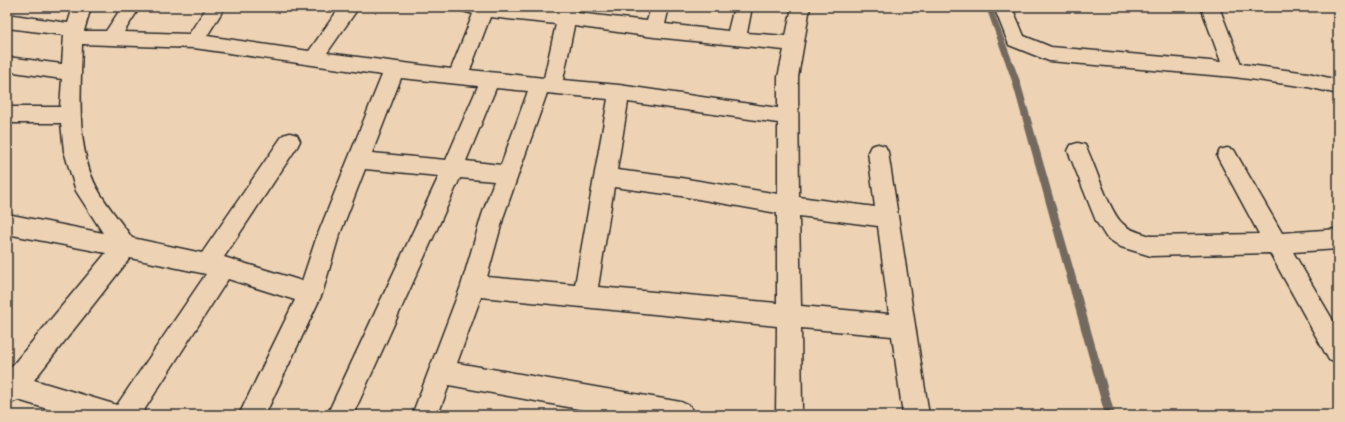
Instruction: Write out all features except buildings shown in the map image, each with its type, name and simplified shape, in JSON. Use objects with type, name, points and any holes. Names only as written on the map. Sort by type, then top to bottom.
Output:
[{"type":"street","points":[[82,7],[74,33],[70,115],[74,151],[87,191],[125,247]]},
{"type":"street","points":[[111,38],[131,7]]},
{"type":"street","points":[[194,41],[216,7]]},
{"type":"street","points":[[314,58],[350,7]]},
{"type":"street","points":[[654,30],[660,7]]},
{"type":"street","points":[[736,40],[743,7]]},
{"type":"street","points":[[789,415],[788,77],[801,7]]},
{"type":"street","points":[[1003,7],[1016,40],[1048,54],[1234,70],[1308,80],[1338,87]]},
{"type":"street","points":[[1210,7],[1234,70]]},
{"type":"street","points":[[458,75],[479,8],[567,13],[654,30],[736,40],[795,44]]},
{"type":"street","points":[[425,415],[473,286],[493,215],[508,174],[546,85],[567,13]]},
{"type":"street","points":[[7,21],[111,38],[194,41],[394,70],[458,75],[490,80],[619,93],[788,117]]},
{"type":"street","points":[[7,64],[73,73]]},
{"type":"street","points":[[252,415],[310,294],[327,239],[394,70]]},
{"type":"street","points":[[340,415],[444,192],[490,80]]},
{"type":"street","points":[[585,298],[619,93]]},
{"type":"street","points":[[7,115],[70,115]]},
{"type":"street","points":[[126,415],[290,141]]},
{"type":"street","points":[[1078,151],[1104,214],[1114,230],[1129,240],[1151,246],[1276,243],[1338,239]]},
{"type":"street","points":[[878,152],[916,415]]},
{"type":"street","points":[[1227,156],[1276,243],[1335,340]]},
{"type":"street","points":[[358,160],[508,174]]},
{"type":"street","points":[[604,177],[888,218]]},
{"type":"street","points":[[7,224],[215,266],[310,294]]},
{"type":"street","points":[[110,415],[9,388],[125,247]]},
{"type":"street","points":[[473,286],[585,298],[788,314],[903,326]]},
{"type":"street","points":[[442,372],[681,415]]},
{"type":"waterway","points":[[989,7],[1016,81],[1110,415]]}]
